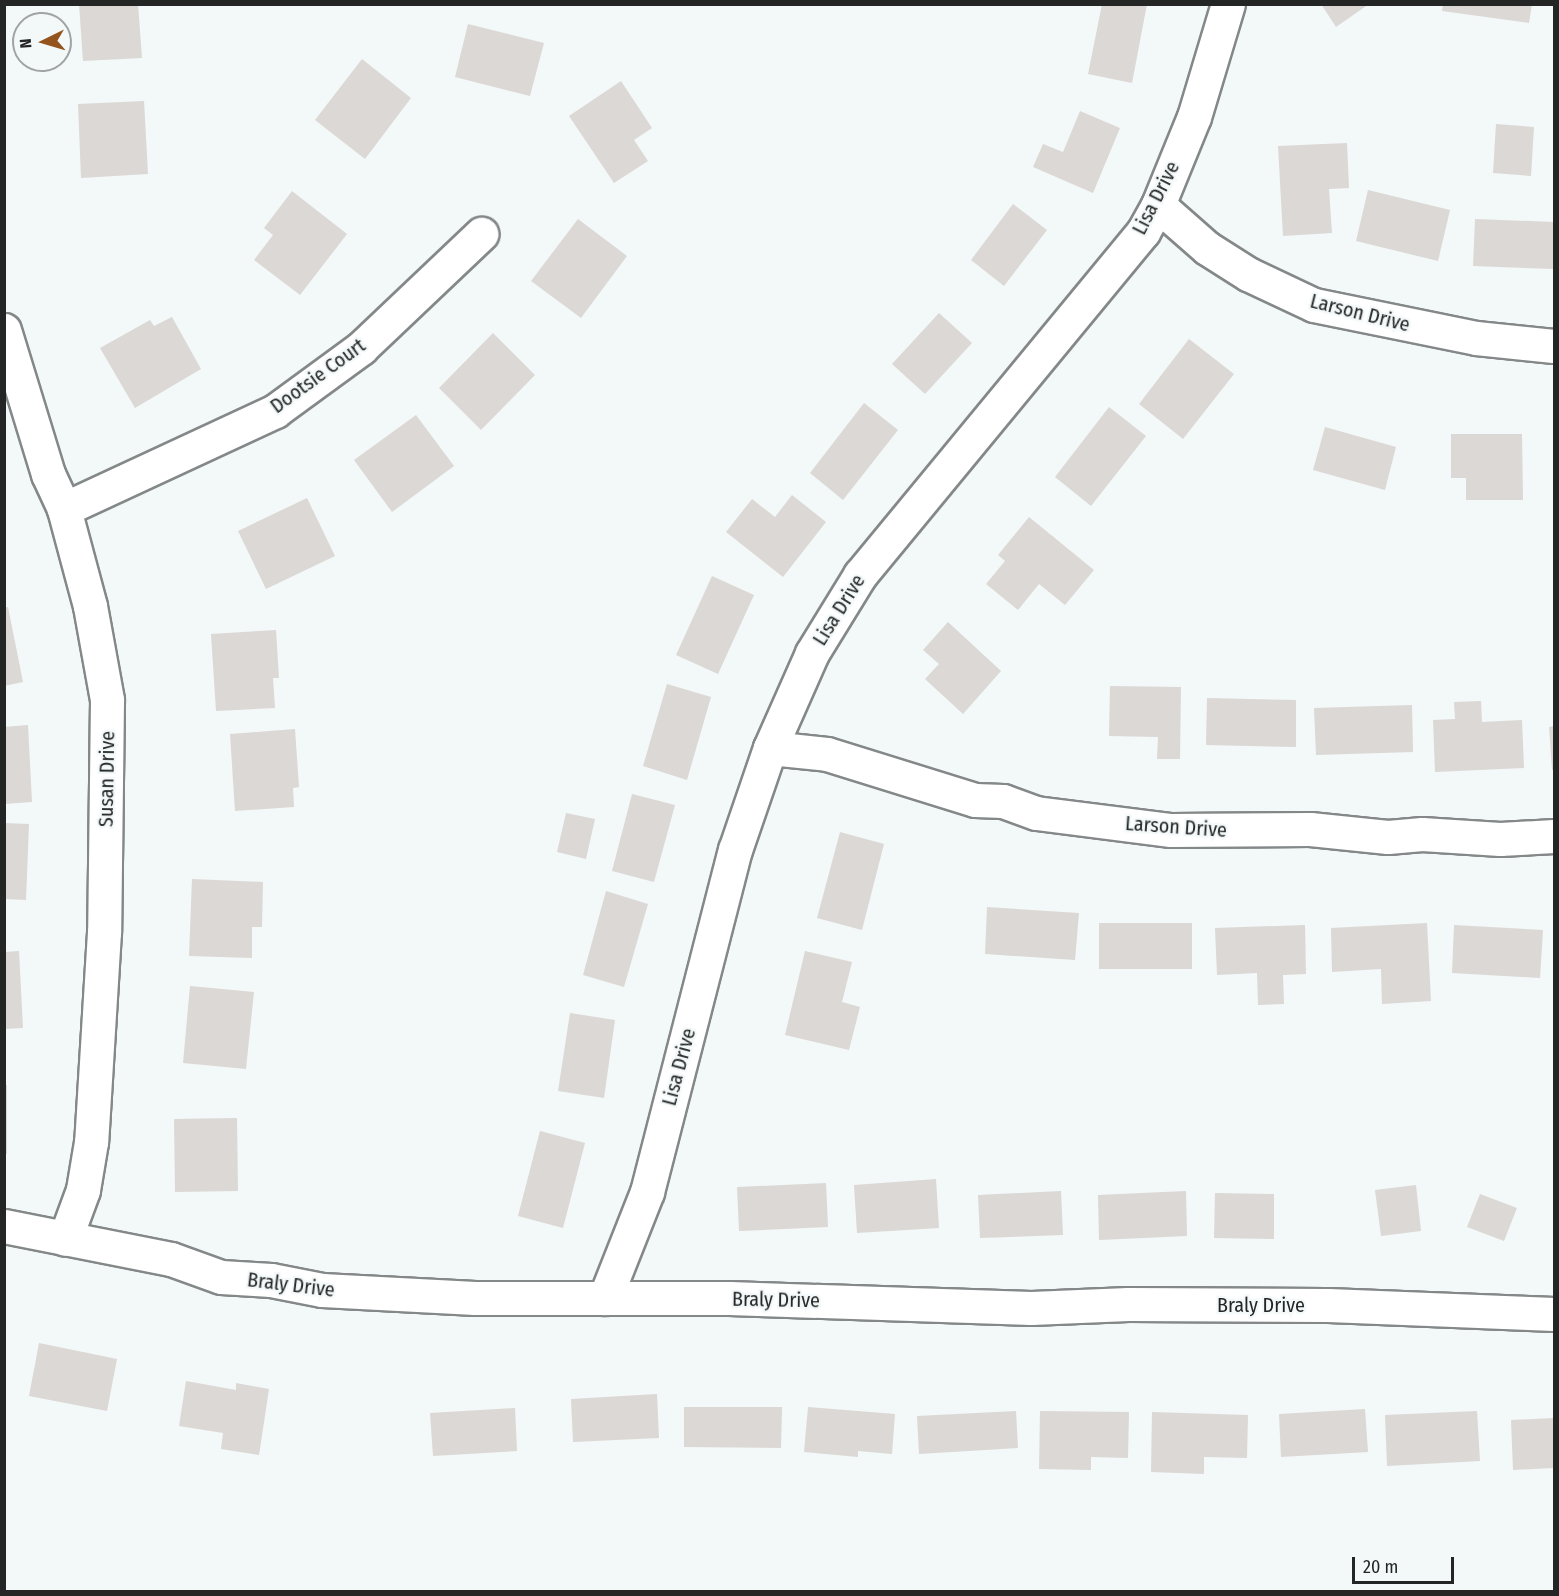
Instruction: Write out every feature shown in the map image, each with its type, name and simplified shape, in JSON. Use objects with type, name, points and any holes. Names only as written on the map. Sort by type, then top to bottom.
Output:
[{"type":"street","name":"Lisa Drive","points":[[605,1298],[647,1192],[735,850],[770,748],[812,653],[860,575],[945,469],[1033,370],[1143,232],[1158,205],[1194,117],[1228,4]]},
{"type":"street","name":"Larson Drive","points":[[1158,205],[1207,248],[1248,274],[1314,305],[1476,338],[1554,346]]},
{"type":"street","name":"Dootsie Court","points":[[64,509],[275,411],[361,348],[482,234]]},
{"type":"street","name":"Susan Drive","points":[[4,330],[48,474],[64,509],[101,653],[107,700],[108,792],[91,1142],[83,1190],[65,1239]]},
{"type":"street","name":"Larson Drive","points":[[770,748],[827,754],[975,800],[1003,801],[1036,813],[1171,831],[1310,829],[1388,837],[1422,834],[1500,839],[1554,836]]},
{"type":"street","name":"Braly Drive","points":[[4,1226],[171,1259],[221,1277],[271,1280],[322,1290],[475,1298],[605,1298],[1031,1308],[1138,1304],[1328,1305],[1554,1314]]},
{"type":"building","points":[[79,4],[138,4],[142,58],[83,61]]},
{"type":"building","points":[[1102,4],[1147,4],[1132,83],[1088,74]]},
{"type":"building","points":[[1321,4],[1369,4],[1336,27]]},
{"type":"building","points":[[1443,4],[1532,4],[1529,23],[1442,11]]},
{"type":"building","points":[[468,24],[544,43],[530,96],[455,77]]},
{"type":"building","points":[[362,59],[411,98],[365,159],[315,120]]},
{"type":"building","points":[[621,81],[652,128],[634,140],[648,161],[614,183],[569,116]]},
{"type":"building","points":[[144,101],[148,174],[81,178],[78,104]]},
{"type":"building","points":[[1080,111],[1120,128],[1093,193],[1033,167],[1043,144],[1063,152]]},
{"type":"building","points":[[1496,124],[1534,127],[1531,176],[1493,173]]},
{"type":"building","points":[[1347,143],[1349,188],[1329,189],[1332,233],[1283,236],[1278,146]]},
{"type":"building","points":[[1368,190],[1450,210],[1438,261],[1356,241]]},
{"type":"building","points":[[292,191],[347,234],[300,295],[254,260],[273,235],[264,228]]},
{"type":"building","points":[[1013,204],[1047,230],[1004,286],[971,260]]},
{"type":"building","points":[[578,219],[627,256],[581,318],[531,281]]},
{"type":"building","points":[[1475,219],[1554,222],[1554,269],[1473,266]]},
{"type":"building","points":[[939,313],[972,343],[925,394],[892,364]]},
{"type":"building","points":[[172,317],[201,369],[135,408],[100,348],[150,320],[154,326]]},
{"type":"building","points":[[493,333],[535,375],[481,430],[439,388]]},
{"type":"building","points":[[1189,339],[1234,374],[1183,439],[1139,404]]},
{"type":"building","points":[[864,403],[898,430],[843,500],[810,473]]},
{"type":"building","points":[[1109,407],[1146,436],[1091,506],[1055,477]]},
{"type":"building","points":[[416,415],[454,466],[392,512],[354,460]]},
{"type":"building","points":[[1325,427],[1396,447],[1385,490],[1313,470]]},
{"type":"building","points":[[1451,434],[1522,434],[1523,500],[1466,500],[1466,478],[1451,478]]},
{"type":"building","points":[[792,495],[826,522],[783,577],[726,532],[752,499],[775,517]]},
{"type":"building","points":[[307,498],[335,556],[266,589],[238,531]]},
{"type":"building","points":[[1029,517],[1094,570],[1065,605],[1039,584],[1018,610],[986,584],[1005,561],[998,555]]},
{"type":"building","points":[[712,576],[754,595],[718,674],[676,655]]},
{"type":"building","points":[[8,607],[23,682],[4,686],[4,608]]},
{"type":"building","points":[[948,622],[1001,671],[963,714],[925,679],[939,664],[923,650]]},
{"type":"building","points":[[276,630],[279,678],[273,678],[275,708],[216,711],[211,634]]},
{"type":"building","points":[[667,684],[711,697],[687,780],[643,766]]},
{"type":"building","points":[[1110,686],[1181,687],[1180,759],[1157,759],[1158,737],[1109,736]]},
{"type":"building","points":[[1207,698],[1296,700],[1296,747],[1206,745]]},
{"type":"building","points":[[1481,701],[1482,722],[1522,720],[1524,768],[1435,772],[1433,720],[1455,719],[1454,702]]},
{"type":"building","points":[[1412,705],[1413,752],[1316,755],[1314,708]]},
{"type":"building","points":[[28,725],[32,802],[4,804],[4,727]]},
{"type":"building","points":[[1554,726],[1554,770],[1552,770],[1549,727]]},
{"type":"building","points":[[295,729],[299,787],[293,788],[294,807],[235,811],[230,734]]},
{"type":"building","points":[[632,794],[675,805],[654,882],[612,871]]},
{"type":"building","points":[[566,813],[595,819],[586,859],[557,852]]},
{"type":"building","points":[[4,823],[29,824],[26,900],[4,899]]},
{"type":"building","points":[[840,832],[884,844],[862,930],[817,918]]},
{"type":"building","points":[[192,879],[263,882],[262,927],[252,927],[252,958],[189,956]]},
{"type":"building","points":[[606,891],[648,904],[624,987],[583,975]]},
{"type":"building","points":[[987,907],[1079,913],[1075,960],[985,954]]},
{"type":"building","points":[[1099,923],[1192,923],[1192,969],[1099,969]]},
{"type":"building","points":[[1427,923],[1431,1001],[1382,1004],[1381,969],[1332,972],[1331,928]]},
{"type":"building","points":[[1305,925],[1306,974],[1283,975],[1284,1004],[1258,1005],[1257,973],[1217,975],[1215,928]]},
{"type":"building","points":[[1454,925],[1543,930],[1540,978],[1452,973]]},
{"type":"building","points":[[19,951],[23,1028],[5,1029],[5,952]]},
{"type":"building","points":[[805,951],[852,962],[842,1002],[860,1007],[849,1050],[785,1035]]},
{"type":"building","points":[[190,986],[254,992],[246,1069],[183,1063]]},
{"type":"building","points":[[570,1013],[615,1020],[604,1098],[558,1091]]},
{"type":"building","points":[[4,1085],[7,1085],[7,1154],[4,1154]]},
{"type":"building","points":[[237,1118],[238,1191],[175,1192],[174,1119]]},
{"type":"building","points":[[540,1131],[585,1143],[563,1228],[518,1216]]},
{"type":"building","points":[[936,1179],[939,1228],[857,1233],[854,1185]]},
{"type":"building","points":[[826,1183],[828,1227],[739,1231],[737,1187]]},
{"type":"building","points":[[1416,1185],[1421,1231],[1381,1236],[1375,1190]]},
{"type":"building","points":[[1061,1191],[1063,1235],[980,1238],[978,1195]]},
{"type":"building","points":[[1186,1191],[1187,1236],[1099,1240],[1098,1195]]},
{"type":"building","points":[[1215,1193],[1274,1194],[1274,1239],[1214,1238]]},
{"type":"building","points":[[1480,1194],[1517,1208],[1504,1241],[1467,1227]]},
{"type":"building","points":[[39,1343],[117,1359],[107,1411],[29,1396]]},
{"type":"building","points":[[186,1381],[236,1390],[236,1383],[269,1389],[259,1455],[221,1449],[223,1433],[179,1426]]},
{"type":"building","points":[[657,1394],[659,1438],[573,1442],[571,1399]]},
{"type":"building","points":[[684,1407],[782,1407],[781,1448],[684,1447]]},
{"type":"building","points":[[808,1407],[895,1414],[892,1454],[858,1451],[858,1457],[804,1452]]},
{"type":"building","points":[[515,1408],[517,1451],[433,1456],[430,1413]]},
{"type":"building","points":[[1365,1409],[1368,1452],[1281,1457],[1279,1414]]},
{"type":"building","points":[[1016,1411],[1018,1448],[919,1454],[917,1416]]},
{"type":"building","points":[[1040,1411],[1129,1412],[1128,1458],[1091,1457],[1091,1470],[1039,1469]]},
{"type":"building","points":[[1477,1411],[1480,1461],[1387,1466],[1385,1415]]},
{"type":"building","points":[[1152,1412],[1248,1415],[1247,1458],[1204,1457],[1204,1474],[1151,1472]]},
{"type":"building","points":[[1554,1418],[1554,1468],[1513,1470],[1511,1420]]}]
